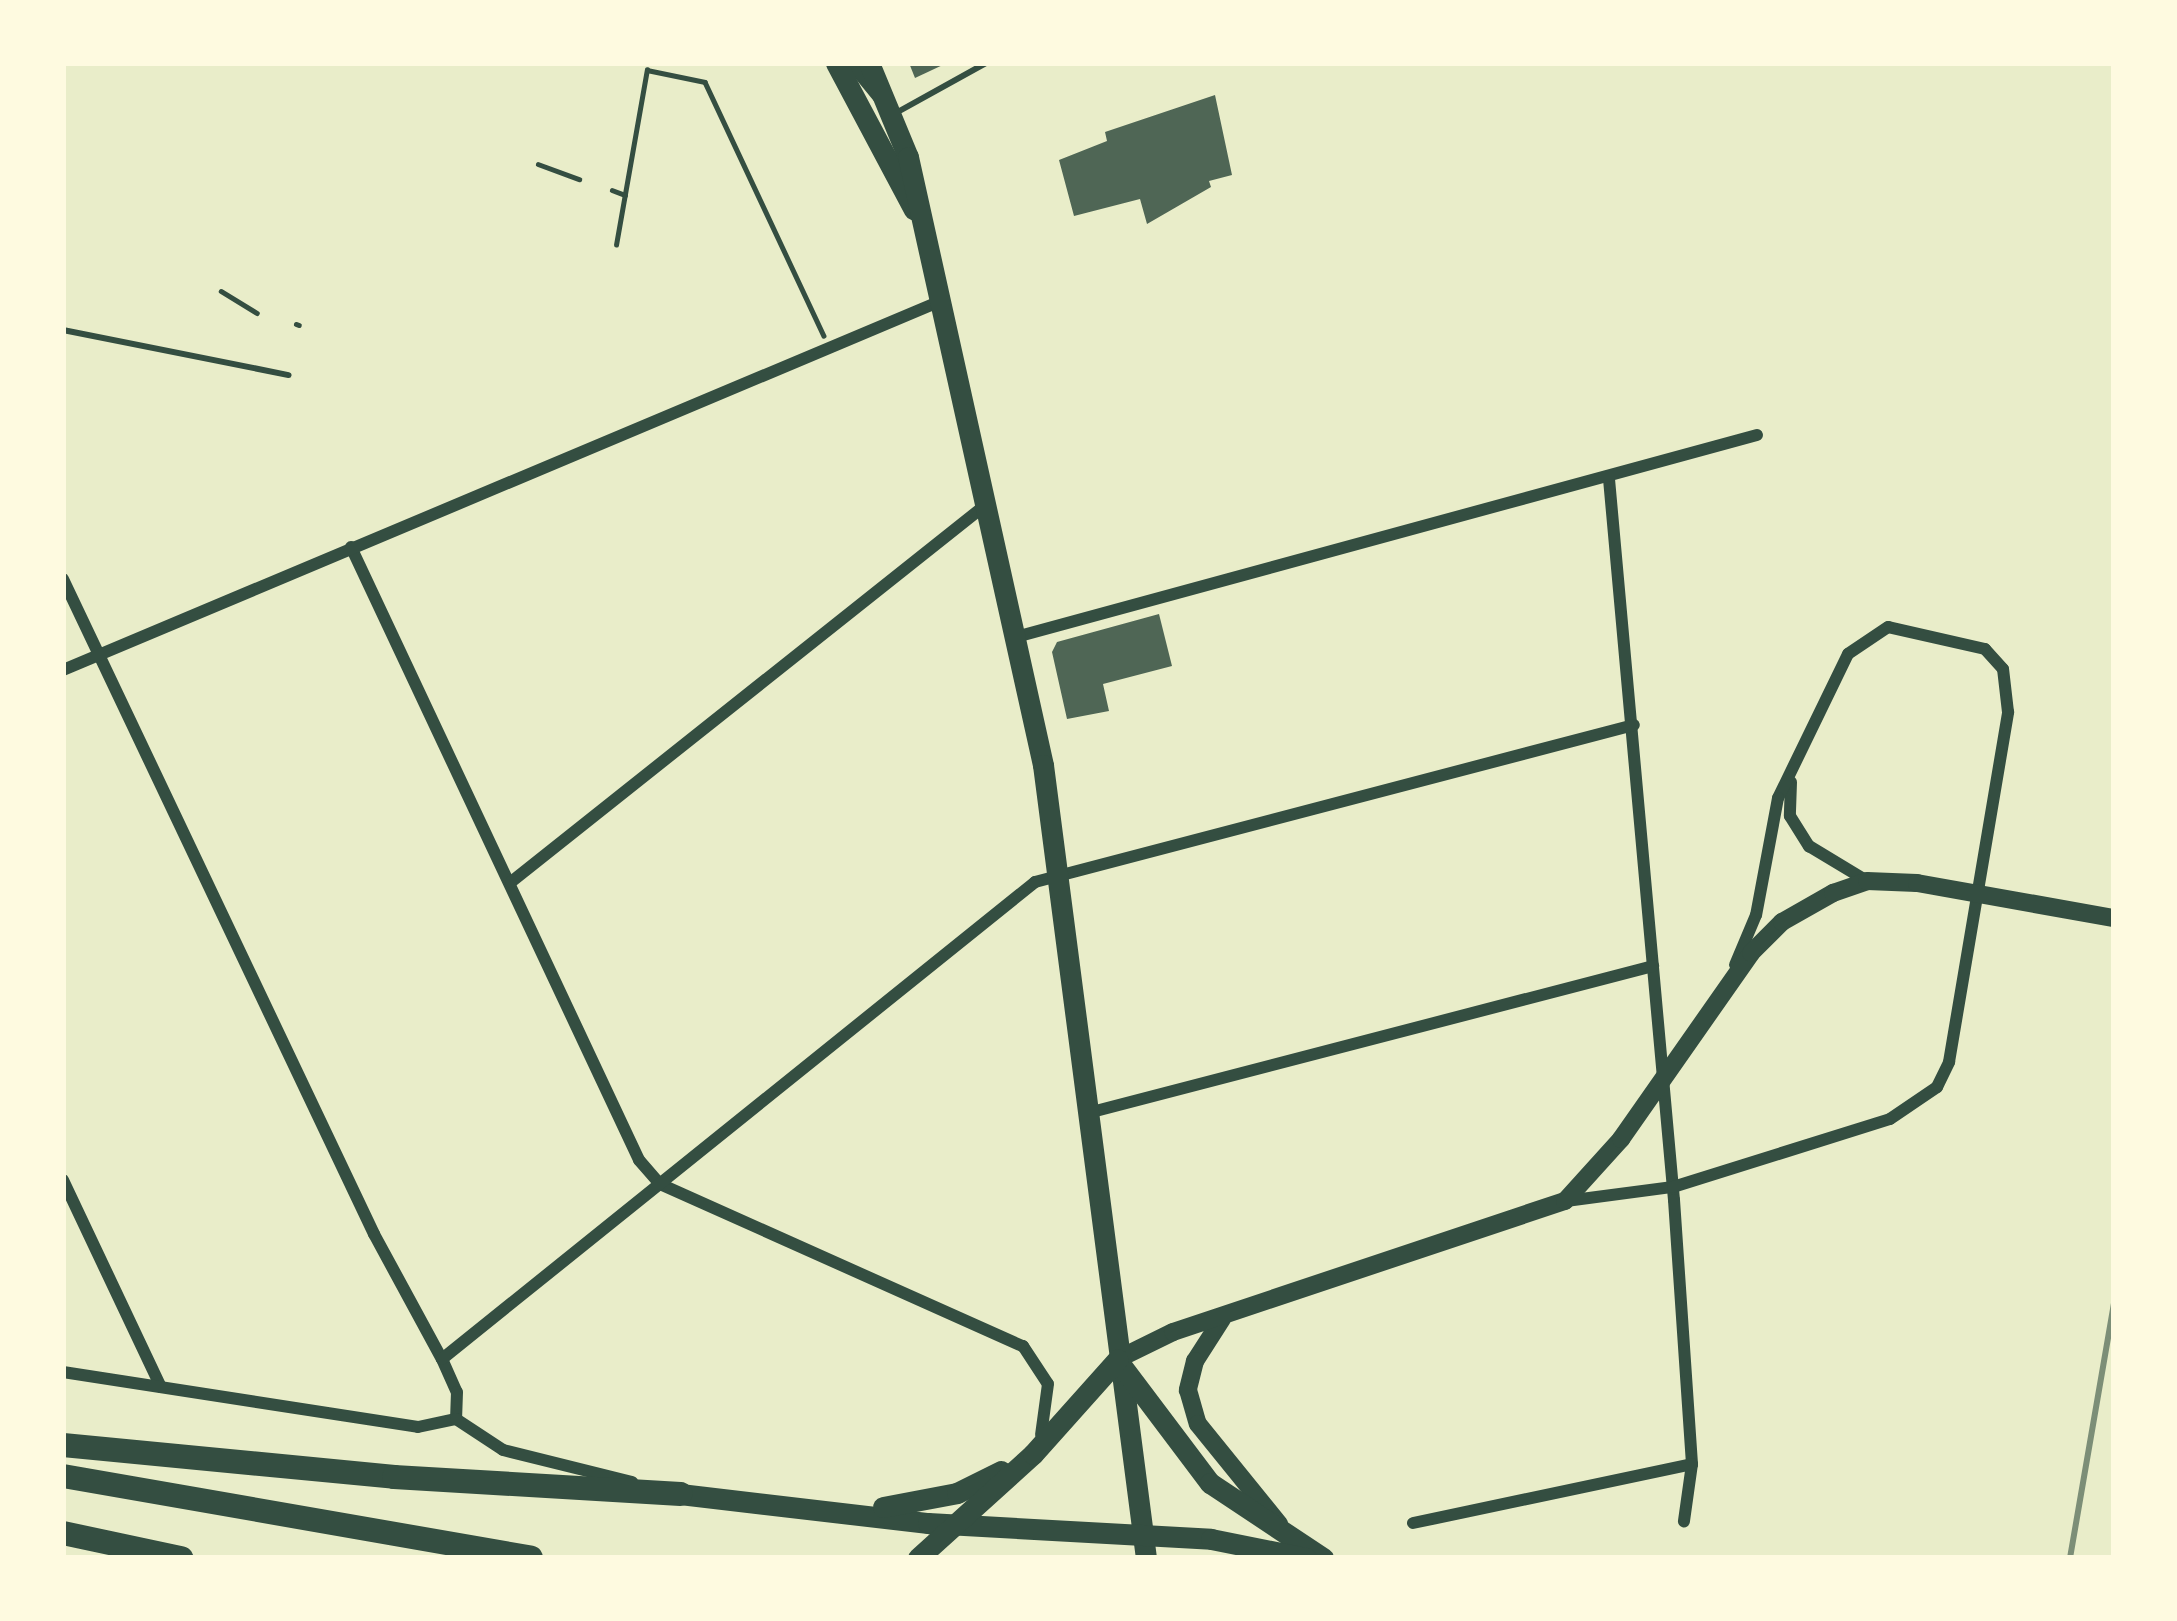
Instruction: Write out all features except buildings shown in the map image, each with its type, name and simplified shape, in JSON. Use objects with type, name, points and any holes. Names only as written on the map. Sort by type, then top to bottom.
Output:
[{"type":"highway","points":[[63,1445],[394,1477],[680,1494]]},
{"type":"highway","points":[[63,1476],[531,1558]]},
{"type":"highway","points":[[63,1533],[181,1558]]},
{"type":"main road","points":[[836,63],[887,172],[922,221]]},
{"type":"main road","points":[[869,63],[888,108],[922,221],[1016,637],[1059,876],[1144,1548]]},
{"type":"main road","points":[[918,1558],[1033,1454],[1118,1359],[1565,1201],[1621,1138],[1726,986],[1782,922],[1867,881],[1932,885],[2114,918]]},
{"type":"main road","points":[[1222,1319],[1195,1361],[1188,1390],[1198,1424],[1286,1532]]},
{"type":"main road","points":[[1118,1359],[1210,1484],[1323,1558]]},
{"type":"main road","points":[[840,1511],[957,1492],[1033,1454]]},
{"type":"main road","points":[[680,1494],[1144,1548],[1261,1550],[1306,1558]]},
{"type":"main road","points":[[1230,1558],[1261,1550]]},
{"type":"street","points":[[854,63],[888,108]]},
{"type":"street","points":[[63,670],[942,300]]},
{"type":"street","points":[[1016,637],[1609,479],[1756,435]]},
{"type":"street","points":[[1609,479],[1634,725],[1692,1464],[1684,1521]]},
{"type":"street","points":[[511,883],[988,503]]},
{"type":"street","points":[[351,547],[639,1160],[660,1184],[1022,1346],[1048,1384],[1047,1420],[1033,1454]]},
{"type":"street","points":[[63,579],[374,1234],[442,1359],[457,1392],[456,1419]]},
{"type":"street","points":[[1565,1201],[1672,1187],[1890,1119],[1937,1087],[1949,1062],[2008,712],[2003,669],[1971,642],[1902,626],[1874,632],[1848,654],[1772,821],[1755,920],[1726,986]]},
{"type":"street","points":[[442,1359],[1017,896],[1059,876],[1634,725]]},
{"type":"street","points":[[1792,769],[1790,816],[1799,832],[1867,881]]},
{"type":"street","points":[[1088,1113],[1653,966]]},
{"type":"street","points":[[63,1180],[161,1387]]},
{"type":"street","points":[[63,1372],[418,1427],[456,1419],[503,1450],[680,1494]]},
{"type":"street","points":[[1413,1522],[1692,1464]]},
{"type":"lane","points":[[888,108],[986,63]]},
{"type":"lane","points":[[63,330],[289,375]]},
{"type":"path","points":[[616,245],[647,70],[705,82],[829,346]]},
{"type":"path","points":[[538,164],[579,179]]},
{"type":"path","points":[[612,190],[625,195]]},
{"type":"path","points":[[221,292],[257,313]]},
{"type":"railway","points":[[2070,1558],[2114,1303]]}]
